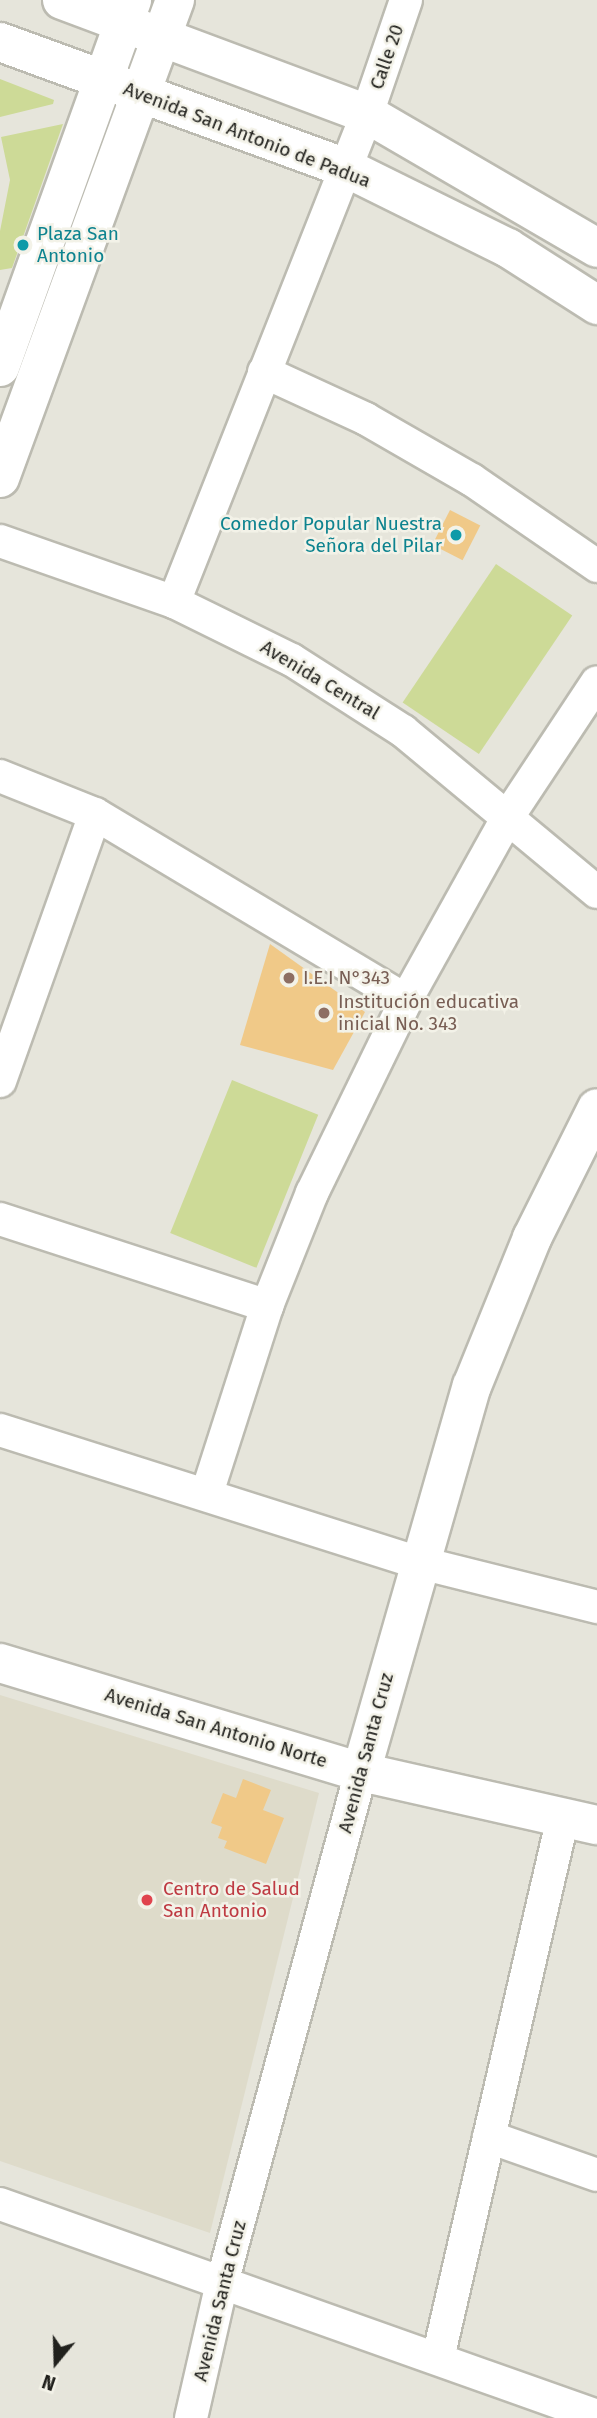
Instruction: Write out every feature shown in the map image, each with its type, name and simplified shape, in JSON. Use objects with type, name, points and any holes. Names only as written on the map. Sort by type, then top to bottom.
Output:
[{"type":"street","points":[[62,0],[128,11],[163,37],[367,114],[597,248]]},
{"type":"street","points":[[0,478],[143,95],[175,0]]},
{"type":"street","name":"Calle 20","points":[[174,602],[367,114],[407,0]]},
{"type":"street","points":[[0,367],[128,11]]},
{"type":"street","name":"Avenida San Antonio de Padua","points":[[0,43],[344,167],[508,248],[597,305]]},
{"type":"street","points":[[264,372],[366,419],[472,480],[597,566]]},
{"type":"street","name":"Avenida Central","points":[[0,541],[174,602],[292,660],[402,731],[509,815],[597,892]]},
{"type":"street","points":[[207,1493],[267,1306],[312,1193],[406,1000],[509,815],[597,682]]},
{"type":"street","points":[[0,776],[95,814],[406,1000]]},
{"type":"street","points":[[0,1081],[95,814]]},
{"type":"street","name":"Avenida Santa Cruz","points":[[191,2418],[222,2283],[417,1562],[472,1386],[532,1238],[597,1108]]},
{"type":"street","points":[[0,1219],[267,1306]]},
{"type":"street","points":[[0,1430],[207,1493],[417,1562],[597,1607]]},
{"type":"street","name":"Avenida San Antonio Norte","points":[[0,1663],[361,1772],[580,1821]]},
{"type":"street","points":[[438,2358],[489,2137],[580,1821]]},
{"type":"street","points":[[489,2137],[597,2175]]},
{"type":"street","points":[[0,2204],[597,2416]]},
{"type":"shaded area","name":"Centro de Salud San Antonio","points":[[0,1695],[319,1793],[210,2233],[0,2161]]},
{"type":"green space","points":[[0,79],[54,100],[53,104],[0,117]]},
{"type":"green space","points":[[63,124],[12,268],[0,270],[0,231],[10,180],[1,137]]},
{"type":"green space","points":[[496,564],[572,615],[479,754],[403,702]]},
{"type":"green space","points":[[232,1080],[318,1115],[256,1268],[170,1233]]},
{"type":"building","name":"Comedor Popular Nuestra Señora del Pilar","points":[[450,510],[480,525],[463,560],[432,545]]},
{"type":"building","name":"I.E.I N°343","points":[[270,944],[365,1012],[333,1070],[240,1045]]},
{"type":"building","points":[[243,1779],[271,1790],[263,1810],[284,1818],[266,1864],[224,1848],[227,1841],[218,1838],[222,1827],[211,1823],[223,1793],[236,1798]]},
{"type":"place","name":"Plaza San Antonio","points":[[23,245]]},
{"type":"place","name":"Comedor Popular Nuestra Señora del Pilar","points":[[456,535]]},
{"type":"place","name":"I.E.I N°343","points":[[289,978]]},
{"type":"place","name":"Institución educativa inicial No. 343","points":[[324,1013]]},
{"type":"place","name":"Centro de Salud San Antonio","points":[[147,1900]]}]
